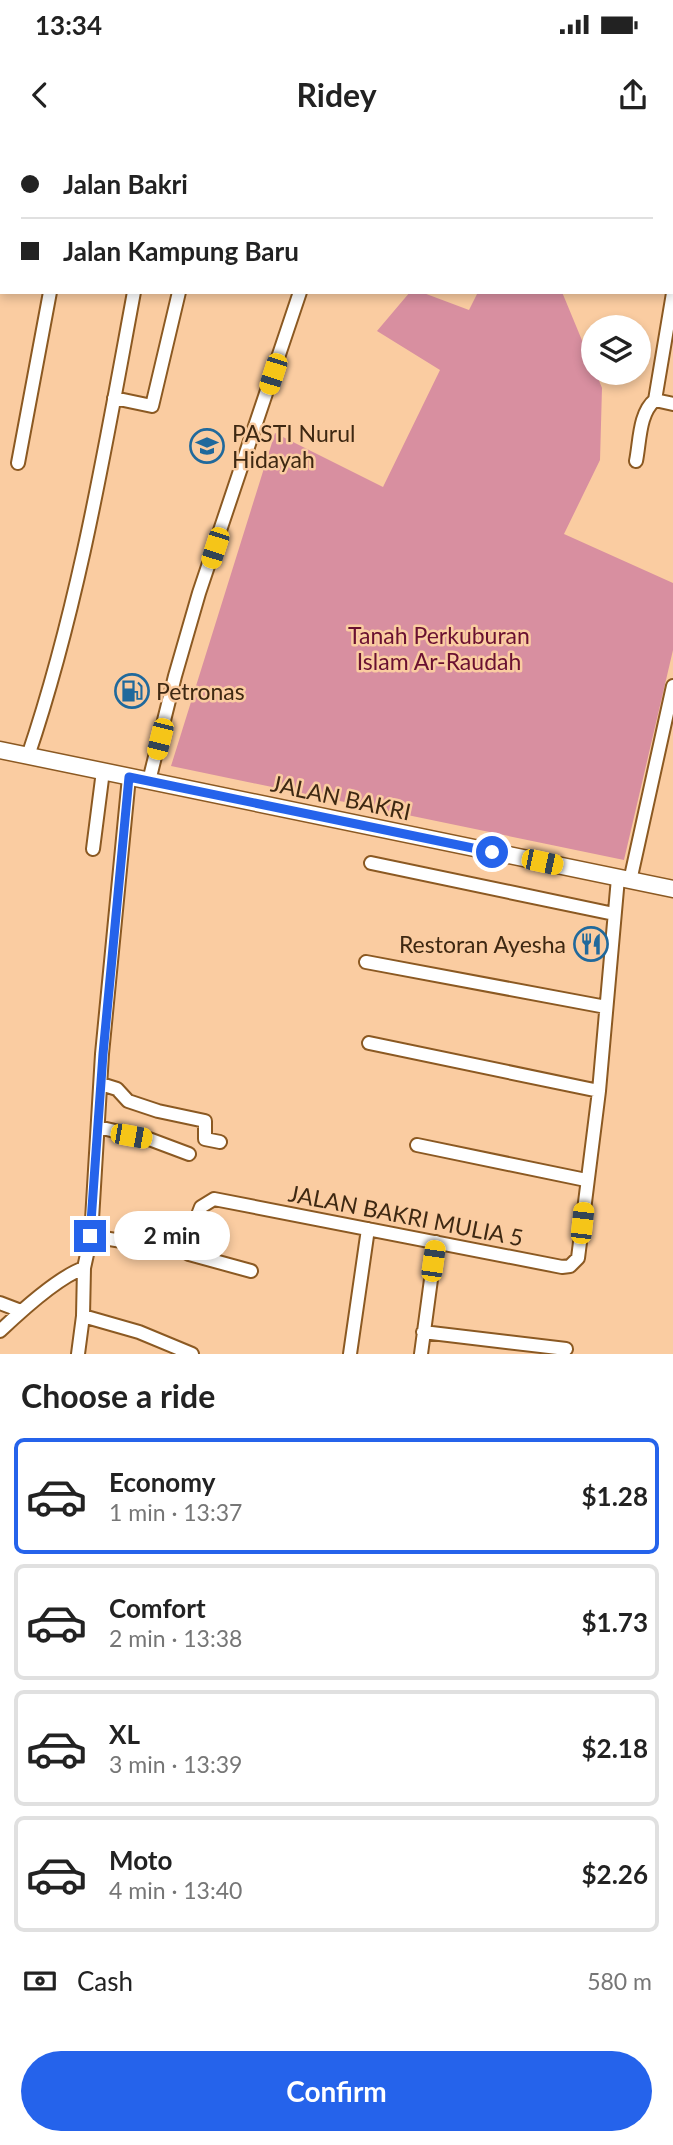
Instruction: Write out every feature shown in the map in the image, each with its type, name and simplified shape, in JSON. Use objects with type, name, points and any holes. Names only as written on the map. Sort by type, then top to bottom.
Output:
[{"type":"main road","name":"JALAN BAKRI","points":[[0,750],[624,879],[672,885]]},
{"type":"street","points":[[18,463],[50,294]]},
{"type":"street","points":[[28,755],[60,650],[134,294]]},
{"type":"street","points":[[114,398],[152,406],[179,294]]},
{"type":"street","points":[[149,781],[175,676],[200,593],[299,294]]},
{"type":"street","points":[[636,461],[644,414],[655,400],[673,294]]},
{"type":"street","points":[[655,400],[673,404]]},
{"type":"street","points":[[417,1145],[586,1180],[599,1091],[614,914],[673,686]]},
{"type":"street","points":[[93,849],[103,771]]},
{"type":"street","points":[[78,1354],[129,777]]},
{"type":"street","points":[[371,863],[614,914]]},
{"type":"street","points":[[366,962],[606,1007]]},
{"type":"street","points":[[369,1043],[599,1091]]},
{"type":"street","points":[[101,1084],[117,1089],[128,1101],[205,1121],[205,1139],[220,1142]]},
{"type":"street","points":[[98,1128],[149,1139],[189,1154]]},
{"type":"street","name":"JALAN BAKRI MULIA 5","points":[[176,1247],[191,1233],[204,1203],[215,1199],[562,1267],[570,1266],[578,1258],[586,1180]]},
{"type":"street","points":[[350,1354],[368,1229]]},
{"type":"street","points":[[90,1236],[159,1247],[176,1247],[189,1254],[251,1271]]},
{"type":"street","points":[[421,1354],[436,1242]]},
{"type":"street","points":[[0,1331],[21,1311],[71,1273],[84,1268]]},
{"type":"street","points":[[0,1303],[21,1311]]},
{"type":"street","points":[[83,1317],[139,1332],[192,1354]]},
{"type":"street","points":[[423,1332],[566,1349]]},
{"type":"green space","name":"Tanah Perkuburan Islam Ar-Raudah","points":[[408,294],[426,294],[469,310],[477,294],[563,294],[581,338],[581,385],[601,385],[602,388],[600,460],[564,534],[673,583],[673,650],[624,860],[171,766],[275,433],[383,487],[440,370],[377,331]]},
{"type":"place","name":"PASTI Nurul Hidayah","points":[[207,446]]},
{"type":"place","name":"Petronas","points":[[132,691]]},
{"type":"place","name":"Restoran Ayesha","points":[[591,944]]},
{"type":"route","points":[[90,1236],[103,1054],[129,777],[492,852]]}]
